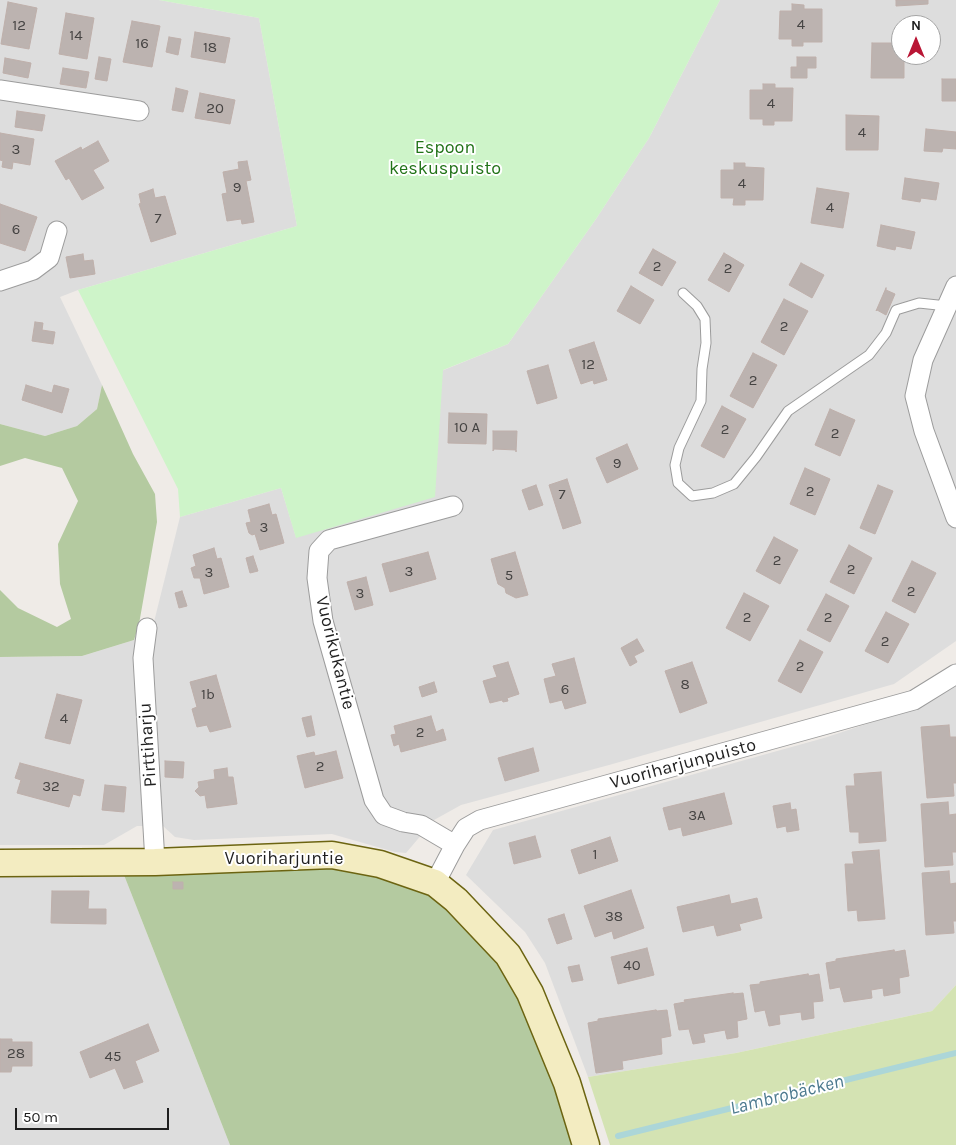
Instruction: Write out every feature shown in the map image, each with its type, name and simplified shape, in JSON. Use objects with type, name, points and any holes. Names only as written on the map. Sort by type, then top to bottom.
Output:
[{"type":"street","points":[[0,90],[139,111]]},
{"type":"street","points":[[0,281],[33,270],[49,258],[57,231]]},
{"type":"street","points":[[956,286],[923,360],[915,396],[924,431],[956,518]]},
{"type":"street","name":"Vuorikukantie","points":[[454,506],[329,540],[319,551],[317,578],[323,621],[374,800],[384,815],[403,822],[421,824],[455,845]]},
{"type":"street","name":"Pirttiharju","points":[[147,628],[143,658],[155,862]]},
{"type":"street","name":"Vuoriharjunpuisto","points":[[435,883],[466,828],[480,820],[914,700],[956,674]]},
{"type":"street","name":"Vuoriharjuntie","points":[[0,863],[155,862],[332,855],[380,864],[435,883],[456,900],[508,955],[530,993],[568,1083],[586,1145]]},
{"type":"lane","points":[[683,293],[697,306],[704,319],[706,343],[702,369],[701,401],[679,448],[675,465],[678,483],[692,496],[712,493],[734,484],[756,457],[788,411],[869,355],[886,333],[896,310],[918,303],[947,306]]},
{"type":"shaded area","points":[[0,0],[159,0],[259,18],[297,226],[78,290],[60,297],[102,385],[97,409],[77,426],[45,436],[0,424]]},
{"type":"shaded area","points":[[720,0],[956,0],[956,641],[894,684],[461,805],[434,820],[406,853],[395,852],[332,834],[194,840],[175,837],[163,826],[137,826],[104,845],[0,845],[0,657],[82,656],[134,640],[139,624],[153,626],[180,517],[281,488],[296,537],[434,374],[508,344],[596,219],[649,138]]},
{"type":"shaded area","points":[[956,682],[956,985],[932,1011],[736,1053],[588,1077],[545,963],[525,932],[466,875],[493,830],[824,738],[915,708]]},
{"type":"shaded area","points":[[124,875],[230,1145],[0,1145],[0,876]]},
{"type":"green space","name":"Espoon keskuspuisto","points":[[159,0],[720,0],[649,138],[596,219],[508,344],[443,370],[435,497],[296,538],[281,488],[180,517],[178,489],[78,290],[297,226],[259,18]]},
{"type":"green space","points":[[102,385],[133,454],[155,494],[157,522],[139,624],[134,640],[82,656],[0,657],[0,590],[18,608],[57,627],[71,619],[60,584],[58,544],[78,501],[62,468],[25,458],[0,466],[0,424],[45,436],[77,426],[97,409]]},
{"type":"green space","points":[[328,864],[373,871],[425,891],[476,931],[514,979],[560,1095],[572,1145],[230,1145],[124,875]]},
{"type":"green space","points":[[956,985],[956,1145],[610,1145],[588,1077],[736,1053],[932,1011]]},
{"type":"building","points":[[896,0],[928,0],[928,4],[896,6]]},
{"type":"building","points":[[8,2],[37,8],[29,49],[1,44]]},
{"type":"building","points":[[792,4],[804,5],[804,9],[822,9],[822,42],[803,42],[803,46],[792,46],[792,39],[779,39],[780,11],[792,11]]},
{"type":"building","points":[[66,13],[94,18],[87,59],[59,54]]},
{"type":"building","points":[[132,21],[160,26],[152,67],[123,62]]},
{"type":"building","points":[[195,32],[230,38],[225,63],[191,57]]},
{"type":"building","points":[[169,37],[181,39],[178,55],[166,52]]},
{"type":"building","points":[[872,43],[891,43],[891,65],[904,65],[904,78],[871,78]]},
{"type":"building","points":[[99,57],[111,59],[107,81],[95,79]]},
{"type":"building","points":[[797,57],[816,57],[816,68],[807,68],[807,78],[791,78],[791,67],[797,67]]},
{"type":"building","points":[[5,58],[31,63],[28,78],[3,73]]},
{"type":"building","points":[[63,68],[89,72],[86,88],[60,84]]},
{"type":"building","points":[[942,79],[956,79],[956,101],[942,101]]},
{"type":"building","points":[[763,84],[775,84],[775,88],[793,88],[792,121],[774,121],[774,125],[763,125],[763,119],[750,119],[750,90],[763,90]]},
{"type":"building","points":[[176,88],[188,91],[183,112],[172,110]]},
{"type":"building","points":[[200,93],[235,100],[230,124],[195,118]]},
{"type":"building","points":[[17,111],[45,115],[42,131],[15,127]]},
{"type":"building","points":[[846,115],[879,116],[878,150],[846,150]]},
{"type":"building","points":[[926,129],[956,132],[956,149],[943,148],[942,152],[924,151]]},
{"type":"building","points":[[0,133],[34,139],[30,165],[13,162],[12,169],[2,167],[3,161],[0,160]]},
{"type":"building","points":[[98,141],[109,161],[93,170],[104,188],[82,200],[69,178],[66,180],[55,161],[81,147],[82,150]]},
{"type":"building","points":[[247,161],[251,180],[246,181],[254,222],[242,224],[241,219],[227,221],[222,194],[227,193],[223,172],[239,169],[238,162]]},
{"type":"building","points":[[734,163],[745,163],[745,167],[764,168],[763,200],[745,200],[745,205],[733,205],[734,198],[721,198],[721,170],[734,170]]},
{"type":"building","points":[[905,178],[939,183],[936,200],[921,198],[920,202],[902,199]]},
{"type":"building","points":[[817,188],[849,193],[843,228],[811,223]]},
{"type":"building","points":[[153,189],[155,198],[165,196],[176,234],[151,242],[139,204],[141,203],[139,194]]},
{"type":"building","points":[[0,204],[37,217],[25,251],[0,243]]},
{"type":"building","points":[[881,225],[915,232],[911,249],[896,246],[895,250],[877,246]]},
{"type":"building","points":[[653,249],[676,262],[662,286],[639,273]]},
{"type":"building","points":[[724,253],[744,265],[729,292],[708,280]]},
{"type":"building","points":[[83,254],[84,261],[93,260],[95,274],[70,278],[66,257]]},
{"type":"building","points":[[801,263],[824,275],[812,298],[789,285]]},
{"type":"building","points":[[631,286],[654,300],[640,324],[617,311]]},
{"type":"building","points":[[886,288],[886,290],[895,294],[886,315],[876,311]]},
{"type":"building","points":[[784,299],[808,311],[784,355],[761,342]]},
{"type":"building","points":[[35,322],[43,323],[42,330],[55,332],[53,344],[32,341]]},
{"type":"building","points":[[594,342],[607,380],[594,384],[593,380],[581,384],[569,350]]},
{"type":"building","points":[[753,353],[777,365],[753,408],[730,396]]},
{"type":"building","points":[[548,365],[557,398],[537,404],[527,371]]},
{"type":"building","points":[[26,385],[52,393],[54,385],[69,389],[62,413],[22,400]]},
{"type":"building","points":[[722,406],[746,419],[724,458],[701,446]]},
{"type":"building","points":[[830,409],[855,420],[840,456],[815,445]]},
{"type":"building","points":[[449,413],[487,414],[486,444],[448,443]]},
{"type":"building","points":[[493,431],[517,431],[516,452],[516,450],[494,449],[493,451]]},
{"type":"building","points":[[627,444],[638,469],[607,483],[596,458]]},
{"type":"building","points":[[805,468],[830,479],[815,515],[790,504]]},
{"type":"building","points":[[567,479],[581,523],[563,529],[549,485]]},
{"type":"building","points":[[536,485],[543,505],[529,510],[522,490]]},
{"type":"building","points":[[878,485],[893,491],[875,534],[860,528]]},
{"type":"building","points":[[269,504],[272,515],[276,514],[284,543],[260,550],[255,534],[249,533],[246,523],[251,522],[248,510]]},
{"type":"building","points":[[774,537],[798,550],[780,584],[756,571]]},
{"type":"building","points":[[849,545],[872,558],[854,594],[830,582]]},
{"type":"building","points":[[214,548],[217,559],[221,558],[229,587],[204,594],[200,578],[194,578],[191,568],[196,566],[193,555]]},
{"type":"building","points":[[428,552],[436,579],[390,592],[382,564]]},
{"type":"building","points":[[515,552],[528,595],[516,598],[506,593],[505,588],[498,584],[491,559]]},
{"type":"building","points":[[253,556],[258,571],[250,573],[246,558]]},
{"type":"building","points":[[912,561],[936,573],[915,613],[892,601]]},
{"type":"building","points":[[366,577],[373,605],[355,610],[347,582]]},
{"type":"building","points":[[182,591],[187,606],[179,608],[175,593]]},
{"type":"building","points":[[744,593],[769,606],[750,641],[726,628]]},
{"type":"building","points":[[826,594],[849,606],[830,642],[807,630]]},
{"type":"building","points":[[886,612],[909,624],[888,663],[865,651]]},
{"type":"building","points":[[637,639],[644,651],[634,656],[637,662],[630,666],[621,648]]},
{"type":"building","points":[[800,640],[823,652],[801,693],[778,681]]},
{"type":"building","points":[[574,658],[586,703],[565,709],[562,700],[550,703],[544,679],[556,676],[552,664]]},
{"type":"building","points":[[508,662],[519,694],[507,698],[508,701],[503,702],[502,700],[490,703],[483,681],[497,677],[493,666]]},
{"type":"building","points":[[692,662],[707,703],[680,713],[665,671]]},
{"type":"building","points":[[216,675],[231,727],[210,732],[207,725],[197,727],[192,709],[197,707],[190,682]]},
{"type":"building","points":[[434,682],[437,692],[422,697],[419,687]]},
{"type":"building","points":[[57,694],[82,700],[70,744],[45,738]]},
{"type":"building","points":[[311,716],[315,735],[307,737],[302,718]]},
{"type":"building","points":[[431,716],[436,732],[443,729],[446,740],[401,752],[399,744],[394,746],[391,735],[396,734],[394,726]]},
{"type":"building","points":[[949,725],[950,737],[956,737],[956,783],[953,783],[954,796],[927,798],[921,727]]},
{"type":"building","points":[[533,748],[539,771],[505,781],[498,758]]},
{"type":"building","points":[[336,751],[343,778],[305,788],[297,756],[314,752],[315,756]]},
{"type":"building","points":[[165,761],[184,762],[183,778],[165,777]]},
{"type":"building","points":[[20,763],[84,780],[80,796],[73,794],[69,807],[17,793],[21,780],[15,778]]},
{"type":"building","points":[[227,768],[228,777],[233,777],[237,804],[207,808],[205,795],[200,796],[195,791],[199,787],[198,782],[215,779],[214,770]]},
{"type":"building","points":[[881,772],[886,841],[859,843],[859,832],[850,832],[846,786],[855,786],[854,774]]},
{"type":"building","points":[[105,785],[126,787],[124,812],[102,810]]},
{"type":"building","points":[[724,793],[732,824],[683,836],[681,827],[669,830],[663,808]]},
{"type":"building","points":[[948,802],[949,815],[956,814],[956,852],[952,852],[953,865],[925,867],[921,804]]},
{"type":"building","points":[[790,803],[791,810],[796,809],[799,830],[787,832],[786,826],[777,828],[773,806]]},
{"type":"building","points":[[535,836],[541,857],[514,864],[509,843]]},
{"type":"building","points":[[610,837],[618,861],[579,874],[571,850]]},
{"type":"building","points":[[879,850],[885,919],[858,921],[857,910],[848,911],[845,864],[854,864],[852,852]]},
{"type":"building","points":[[949,871],[950,884],[956,883],[956,921],[953,921],[954,933],[926,935],[922,873]]},
{"type":"building","points":[[173,882],[183,882],[183,889],[173,889]]},
{"type":"building","points":[[631,890],[644,928],[614,939],[612,931],[595,937],[584,906]]},
{"type":"building","points":[[52,891],[89,891],[88,909],[106,909],[106,924],[51,923]]},
{"type":"building","points":[[729,895],[731,904],[757,898],[762,918],[739,924],[741,930],[717,936],[714,925],[683,932],[677,907]]},
{"type":"building","points":[[564,914],[572,939],[557,944],[548,919]]},
{"type":"building","points":[[647,948],[654,975],[618,984],[611,957]]},
{"type":"building","points":[[894,950],[895,952],[905,950],[909,976],[899,978],[900,993],[884,996],[883,988],[871,990],[872,998],[844,1002],[840,987],[830,989],[826,963],[836,961],[836,959]]},
{"type":"building","points":[[579,965],[583,980],[572,982],[568,967]]},
{"type":"building","points":[[808,974],[809,976],[819,974],[823,1001],[813,1002],[814,1018],[802,1020],[801,1012],[779,1015],[780,1024],[769,1026],[765,1010],[755,1012],[750,985]]},
{"type":"building","points":[[743,993],[747,1019],[737,1021],[738,1037],[727,1039],[725,1030],[703,1034],[705,1042],[693,1044],[689,1029],[679,1030],[674,1004],[685,1002],[684,1000]]},
{"type":"building","points":[[667,1010],[671,1036],[661,1038],[662,1054],[622,1061],[623,1069],[596,1073],[588,1023],[598,1021],[598,1019]]},
{"type":"building","points":[[148,1024],[159,1051],[135,1061],[143,1082],[124,1089],[115,1068],[90,1078],[80,1052]]},
{"type":"building","points":[[0,1039],[12,1039],[12,1042],[32,1042],[32,1066],[12,1066],[11,1072],[0,1072]]},
{"type":"waterway","name":"Lambrobäcken","points":[[618,1136],[956,1053]]}]
